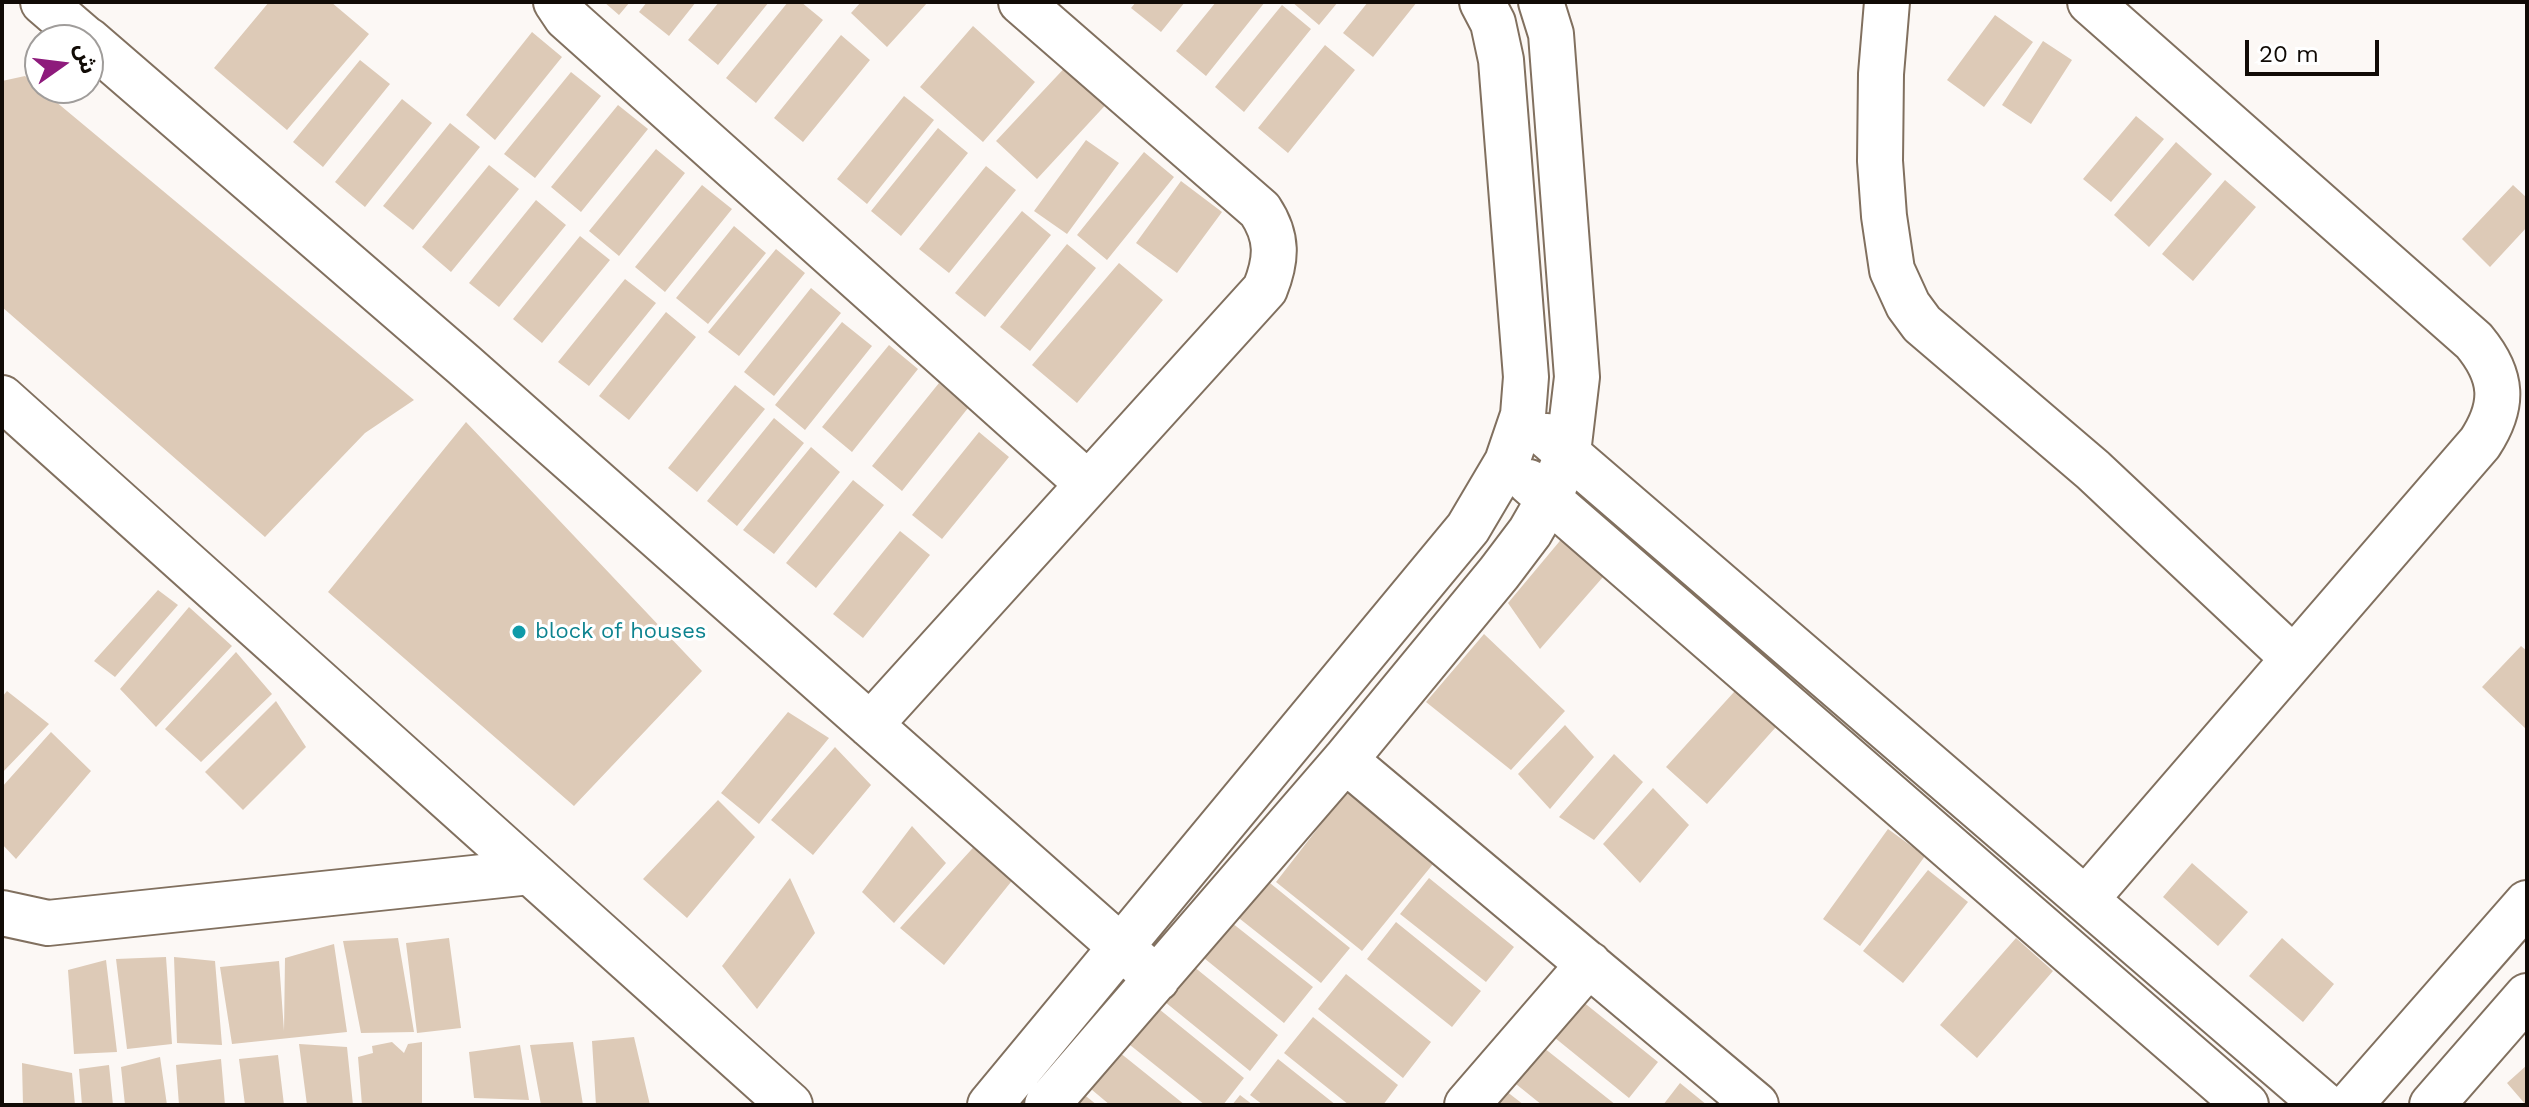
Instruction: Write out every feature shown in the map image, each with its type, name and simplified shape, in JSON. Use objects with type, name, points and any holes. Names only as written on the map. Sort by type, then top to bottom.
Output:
[{"type":"street","points":[[43,2],[69,24]]},
{"type":"street","points":[[556,2],[566,17],[1088,484]]},
{"type":"street","points":[[870,725],[1265,289],[1273,268],[1275,245],[1260,210],[1021,2]]},
{"type":"street","points":[[990,1105],[1468,528],[1507,462],[1523,415],[1526,377],[1501,60],[1493,23],[1482,2]]},
{"type":"street","points":[[1047,1105],[1345,760],[1499,573],[1530,532],[1549,499],[1568,453],[1577,377],[1551,34],[1541,2]]},
{"type":"street","points":[[1887,2],[1881,74],[1880,161],[1892,270],[1908,305],[1922,324],[2093,470],[2293,658]]},
{"type":"street","points":[[2086,899],[2480,443],[2492,425],[2498,402],[2497,380],[2489,358],[2474,341],[2090,2]]},
{"type":"street","points":[[104,54],[464,365],[1157,979]]},
{"type":"street","points":[[2,398],[790,1105]]},
{"type":"street","points":[[1523,415],[2324,1105]]},
{"type":"street","points":[[1507,462],[2246,1105]]},
{"type":"street","points":[[1345,760],[1756,1105]]},
{"type":"street","points":[[2,913],[48,923],[530,872]]},
{"type":"street","points":[[2350,1105],[2527,903]]},
{"type":"street","points":[[1467,1105],[1589,964]]},
{"type":"street","points":[[2432,1105],[2527,996]]},
{"type":"building","points":[[269,2],[331,2],[369,34],[287,130],[214,68]]},
{"type":"building","points":[[604,2],[630,2],[619,15]]},
{"type":"building","points":[[647,2],[696,2],[669,36],[639,12]]},
{"type":"building","points":[[719,2],[769,2],[718,65],[688,40]]},
{"type":"building","points":[[788,2],[801,2],[823,20],[756,103],[726,78]]},
{"type":"building","points":[[861,2],[928,2],[887,47],[851,13]]},
{"type":"building","points":[[1136,2],[1185,2],[1161,32],[1131,8]]},
{"type":"building","points":[[1216,2],[1265,2],[1206,76],[1176,51]]},
{"type":"building","points":[[1292,2],[1338,2],[1319,25]]},
{"type":"building","points":[[1368,2],[1417,2],[1373,57],[1343,33]]},
{"type":"building","points":[[1282,5],[1311,29],[1244,112],[1215,87]]},
{"type":"building","points":[[1995,15],[2033,42],[1984,107],[1947,80]]},
{"type":"building","points":[[973,26],[1035,82],[983,142],[920,87]]},
{"type":"building","points":[[532,32],[562,57],[495,140],[466,115]]},
{"type":"building","points":[[841,35],[870,60],[803,142],[774,118]]},
{"type":"building","points":[[2043,41],[2072,60],[2031,124],[2002,105]]},
{"type":"building","points":[[1325,45],[1355,70],[1288,153],[1258,128]]},
{"type":"building","points":[[360,60],[390,84],[323,167],[293,142]]},
{"type":"building","points":[[1072,60],[1112,98],[1037,179],[996,141]]},
{"type":"building","points":[[571,72],[601,96],[535,178],[504,154]]},
{"type":"building","points":[[24,76],[24,104],[59,104],[414,400],[365,433],[265,537],[2,307],[2,81]]},
{"type":"building","points":[[904,96],[934,120],[867,204],[837,179]]},
{"type":"building","points":[[402,99],[432,123],[365,207],[335,182]]},
{"type":"building","points":[[618,105],[648,129],[581,212],[551,187]]},
{"type":"building","points":[[2136,116],[2164,139],[2111,202],[2083,179]]},
{"type":"building","points":[[450,123],[480,147],[413,230],[383,206]]},
{"type":"building","points":[[938,128],[968,153],[901,236],[871,211]]},
{"type":"building","points":[[1086,140],[1119,163],[1067,234],[1034,211]]},
{"type":"building","points":[[2176,142],[2212,174],[2149,247],[2114,215]]},
{"type":"building","points":[[656,149],[685,173],[619,256],[589,231]]},
{"type":"building","points":[[1144,152],[1174,177],[1107,260],[1077,235]]},
{"type":"building","points":[[489,165],[519,189],[451,272],[422,247]]},
{"type":"building","points":[[986,166],[1016,190],[949,273],[919,249]]},
{"type":"building","points":[[2225,180],[2256,207],[2193,281],[2162,254]]},
{"type":"building","points":[[1181,181],[1222,212],[1177,273],[1136,243]]},
{"type":"building","points":[[702,185],[732,209],[665,292],[635,267]]},
{"type":"building","points":[[2513,185],[2527,198],[2527,227],[2490,267],[2462,239]]},
{"type":"building","points":[[536,200],[566,225],[499,307],[469,283]]},
{"type":"building","points":[[1022,211],[1051,235],[985,317],[955,293]]},
{"type":"building","points":[[734,226],[766,253],[708,324],[676,298]]},
{"type":"building","points":[[580,236],[610,260],[542,343],[513,319]]},
{"type":"building","points":[[1067,244],[1096,268],[1030,351],[1000,327]]},
{"type":"building","points":[[776,249],[805,273],[739,356],[708,332]]},
{"type":"building","points":[[1119,263],[1163,300],[1077,403],[1032,365]]},
{"type":"building","points":[[625,279],[656,303],[589,386],[558,362]]},
{"type":"building","points":[[811,288],[841,313],[774,396],[744,372]]},
{"type":"building","points":[[666,312],[696,337],[629,420],[599,396]]},
{"type":"building","points":[[842,322],[872,346],[805,430],[775,405]]},
{"type":"building","points":[[889,345],[918,369],[852,452],[822,427]]},
{"type":"building","points":[[939,383],[968,408],[902,491],[872,466]]},
{"type":"building","points":[[735,385],[765,409],[697,492],[668,468]]},
{"type":"building","points":[[774,418],[804,443],[737,526],[707,501]]},
{"type":"building","name":"block of houses","points":[[466,422],[702,671],[574,806],[328,592]]},
{"type":"building","points":[[979,432],[1009,457],[942,539],[912,515]]},
{"type":"building","points":[[811,447],[840,472],[774,554],[743,530]]},
{"type":"building","points":[[853,480],[884,505],[816,588],[786,563]]},
{"type":"building","points":[[1569,530],[1610,569],[1540,649],[1508,603]]},
{"type":"building","points":[[900,531],[930,555],[863,638],[833,614]]},
{"type":"building","points":[[158,590],[178,605],[115,677],[94,661]]},
{"type":"building","points":[[189,607],[232,646],[156,727],[120,689]]},
{"type":"building","points":[[1484,634],[1565,711],[1511,770],[1426,702]]},
{"type":"building","points":[[2521,646],[2527,651],[2527,730],[2482,687]]},
{"type":"building","points":[[236,652],[272,694],[201,762],[165,729]]},
{"type":"building","points":[[1744,681],[1784,718],[1707,804],[1666,767]]},
{"type":"building","points":[[7,691],[49,724],[2,773],[2,697]]},
{"type":"building","points":[[276,701],[306,747],[243,810],[205,772]]},
{"type":"building","points":[[788,712],[829,738],[759,824],[721,793]]},
{"type":"building","points":[[1565,725],[1594,757],[1550,809],[1518,774]]},
{"type":"building","points":[[51,732],[91,771],[16,859],[2,844],[2,787]]},
{"type":"building","points":[[835,747],[871,785],[813,855],[771,820]]},
{"type":"building","points":[[1614,754],[1643,782],[1594,840],[1559,817]]},
{"type":"building","points":[[1653,788],[1689,825],[1640,883],[1603,844]]},
{"type":"building","points":[[1346,792],[1433,864],[1362,951],[1276,882]]},
{"type":"building","points":[[718,800],[755,837],[687,918],[643,879]]},
{"type":"building","points":[[912,826],[946,863],[894,923],[862,892]]},
{"type":"building","points":[[1888,829],[1925,856],[1860,946],[1823,919]]},
{"type":"building","points":[[981,839],[1019,872],[944,965],[900,928]]},
{"type":"building","points":[[2192,863],[2248,912],[2218,946],[2163,897]]},
{"type":"building","points":[[1928,870],[1968,902],[1903,983],[1863,951]]},
{"type":"building","points":[[790,878],[815,933],[757,1009],[722,966]]},
{"type":"building","points":[[1429,878],[1514,947],[1486,982],[1400,914]]},
{"type":"building","points":[[1265,879],[1350,948],[1321,983],[1235,915]]},
{"type":"building","points":[[1227,919],[1313,987],[1284,1023],[1199,954]]},
{"type":"building","points":[[1396,922],[1481,991],[1452,1027],[1367,959]]},
{"type":"building","points":[[398,938],[414,1032],[361,1033],[343,941]]},
{"type":"building","points":[[449,938],[461,1028],[417,1033],[406,943]]},
{"type":"building","points":[[2016,938],[2053,971],[1977,1058],[1940,1025]]},
{"type":"building","points":[[2282,938],[2334,984],[2303,1022],[2249,976]]},
{"type":"building","points":[[334,944],[347,1032],[232,1044],[220,967],[279,961],[284,1031],[285,958]]},
{"type":"building","points":[[166,957],[172,1044],[127,1049],[116,959]]},
{"type":"building","points":[[174,957],[215,961],[222,1045],[177,1043]]},
{"type":"building","points":[[106,960],[117,1052],[74,1054],[68,970]]},
{"type":"building","points":[[1193,966],[1278,1035],[1250,1071],[1165,1002]]},
{"type":"building","points":[[1346,974],[1431,1042],[1403,1078],[1318,1009]]},
{"type":"building","points":[[1572,993],[1658,1062],[1629,1098],[1544,1029]]},
{"type":"building","points":[[1159,1009],[1244,1078],[1223,1105],[1205,1105],[1130,1045]]},
{"type":"building","points":[[1313,1017],[1398,1085],[1383,1105],[1349,1105],[1284,1053]]},
{"type":"building","points":[[634,1037],[650,1105],[596,1105],[592,1041]]},
{"type":"building","points":[[392,1042],[404,1053],[408,1044],[422,1042],[422,1104],[362,1105],[358,1057],[373,1053],[372,1046]]},
{"type":"building","points":[[573,1042],[583,1105],[541,1105],[530,1045]]},
{"type":"building","points":[[299,1044],[347,1047],[353,1105],[307,1105]]},
{"type":"building","points":[[1539,1044],[1616,1105],[1542,1105],[1511,1080]]},
{"type":"building","points":[[520,1045],[529,1100],[474,1098],[469,1052]]},
{"type":"building","points":[[1114,1048],[1185,1105],[1110,1105],[1085,1084]]},
{"type":"building","points":[[278,1055],[284,1105],[245,1105],[239,1059]]},
{"type":"building","points":[[160,1057],[167,1105],[125,1105],[121,1067]]},
{"type":"building","points":[[221,1059],[225,1105],[179,1105],[176,1065]]},
{"type":"building","points":[[1278,1059],[1336,1105],[1263,1105],[1250,1095]]},
{"type":"building","points":[[22,1063],[72,1073],[75,1105],[23,1105]]},
{"type":"building","points":[[109,1065],[113,1105],[82,1105],[79,1069]]},
{"type":"building","points":[[2527,1065],[2527,1105],[2526,1105],[2507,1083]]},
{"type":"building","points":[[1680,1083],[1707,1105],[1663,1105]]},
{"type":"building","points":[[1077,1089],[1097,1105],[1065,1105]]},
{"type":"building","points":[[1506,1091],[1524,1105],[1495,1105]]},
{"type":"building","points":[[1240,1095],[1253,1105],[1232,1105]]},
{"type":"place","name":"block of houses","points":[[519,632]]}]
